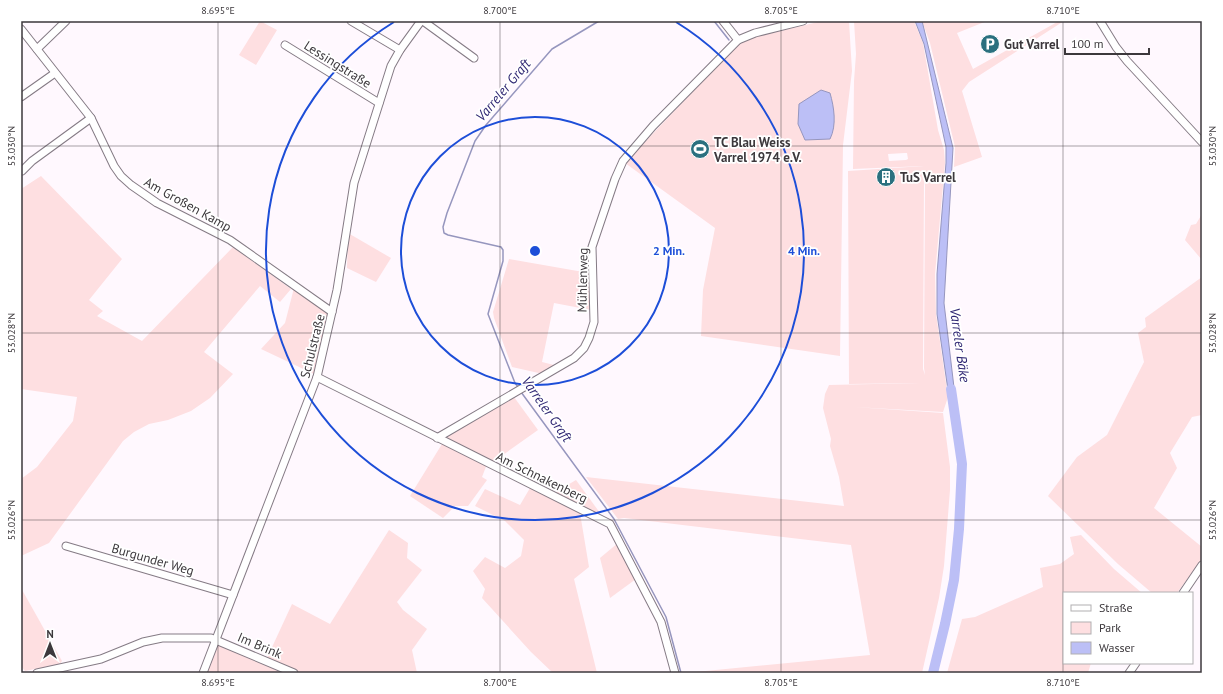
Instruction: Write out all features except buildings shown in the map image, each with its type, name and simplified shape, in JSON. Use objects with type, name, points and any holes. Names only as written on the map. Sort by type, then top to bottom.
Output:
[{"type":"street","points":[[37,49],[66,21]]},
{"type":"street","points":[[351,21],[362,24],[400,50]]},
{"type":"street","points":[[422,21],[474,58]]},
{"type":"street","name":"Schulstraße","points":[[203,673],[317,378],[341,268],[354,183],[391,66],[400,50],[422,21]]},
{"type":"street","points":[[723,21],[738,40],[755,33],[803,21]]},
{"type":"street","points":[[1100,21],[1110,38],[1124,56],[1202,142]]},
{"type":"street","name":"Am Großen Kamp","points":[[21,30],[91,118],[114,166],[121,176],[131,185],[157,203],[230,240],[332,312]]},
{"type":"street","name":"Mühlenweg","points":[[437,438],[574,358],[584,348],[594,322],[592,247],[615,179],[623,161],[653,126],[738,40]]},
{"type":"street","name":"Lessingstraße","points":[[285,45],[379,103]]},
{"type":"street","points":[[21,97],[55,73]]},
{"type":"street","points":[[22,171],[32,161],[91,118]]},
{"type":"street","name":"Am Schnakenberg","points":[[317,378],[610,524],[661,622],[675,673]]},
{"type":"street","name":"Burgunder Weg","points":[[66,546],[233,595]]},
{"type":"street","points":[[1184,592],[1202,565]]},
{"type":"street","name":"Im Brink","points":[[37,673],[101,659],[143,642],[162,638],[211,638],[294,673]]},
{"type":"street","points":[[1129,673],[1135,664]]},
{"type":"street","points":[[70,673],[73,665]]},
{"type":"green space","points":[[260,21],[277,30],[256,65],[239,55]]},
{"type":"green space","points":[[822,21],[849,21],[852,71],[843,145],[840,356],[701,336],[703,290],[715,228],[625,163],[739,43],[756,37]]},
{"type":"green space","points":[[854,21],[914,21],[923,43],[938,130],[944,150],[945,163],[935,274],[936,314],[948,397],[943,412],[854,407],[943,413],[950,467],[950,490],[944,566],[939,598],[922,673],[685,673],[870,655],[851,545],[624,518],[618,519],[586,477],[844,506],[839,477],[830,446],[831,439],[823,408],[825,394],[829,385],[920,383],[849,384],[848,171],[924,166],[853,169],[854,81],[856,54]],"holes":[[[907,153],[908,159],[889,161],[888,154]],[[924,177],[924,368],[925,375],[923,369]]]},
{"type":"green space","points":[[922,21],[987,21],[957,33],[973,69],[1059,21],[1064,21],[969,82],[962,91],[982,157],[954,167],[955,147],[930,43]]},
{"type":"green space","points":[[41,176],[122,259],[89,300],[103,311],[97,316],[142,341],[233,247],[291,289],[280,302],[260,286],[204,352],[233,374],[210,398],[191,411],[168,420],[149,424],[134,432],[123,441],[49,543],[21,556],[21,479],[37,467],[73,421],[77,397],[21,389],[21,189]]},
{"type":"green space","points":[[1202,214],[1202,260],[1185,240],[1191,225],[1196,224]]},
{"type":"green space","points":[[348,233],[391,258],[376,282],[347,268]]},
{"type":"green space","points":[[509,259],[589,273],[591,310],[554,303],[542,362],[558,366],[543,374],[512,367],[494,318],[493,312]]},
{"type":"green space","points":[[1202,277],[1202,415],[1192,417],[1170,453],[1177,468],[1154,508],[1202,547],[1202,559],[1178,592],[1151,592],[1118,564],[1048,496],[1077,457],[1107,435],[1144,362],[1138,333],[1146,327],[1145,318]]},
{"type":"green space","points":[[294,288],[330,313],[314,374],[261,349],[285,323]]},
{"type":"green space","points":[[514,397],[538,430],[493,462],[441,437]]},
{"type":"green space","points":[[442,444],[487,464],[482,477],[487,480],[468,506],[455,506],[443,518],[410,496]]},
{"type":"green space","points":[[576,480],[600,513],[598,515],[554,493]]},
{"type":"green space","points":[[530,488],[580,513],[589,567],[574,579],[597,673],[553,673],[531,652],[482,598],[485,589],[473,571],[485,557],[505,568],[521,556],[524,540],[505,521],[475,506],[485,489],[520,505]]},
{"type":"green space","points":[[389,530],[408,543],[407,558],[422,570],[397,602],[403,610],[427,629],[412,650],[417,673],[302,673],[267,658],[292,604],[330,624]]},
{"type":"green space","points":[[1081,535],[1114,569],[1141,592],[1063,592],[1063,664],[1091,664],[1088,673],[947,673],[962,619],[975,617],[1043,587],[1040,568],[1060,564],[1074,554],[1070,537]]},
{"type":"green space","points":[[618,543],[636,579],[610,598],[600,558]]},
{"type":"green space","points":[[21,588],[62,661],[60,664],[25,671],[21,666]]},
{"type":"green space","points":[[217,644],[283,673],[206,673]]},
{"type":"water","points":[[915,21],[922,21],[953,148],[944,303],[955,396],[953,401],[949,397],[937,314],[937,274],[946,147],[924,44]]},
{"type":"water","points":[[821,90],[830,93],[834,110],[834,128],[830,139],[805,140],[798,124],[799,104]]},
{"type":"waterway","name":"Varreler Graft","points":[[518,387],[515,383],[488,314],[503,261],[503,250],[501,247],[448,235],[444,233],[443,227],[475,141],[486,125],[552,49],[599,21]]},
{"type":"waterway","points":[[714,21],[729,40]]},
{"type":"waterway","name":"Varreler Bäke","points":[[933,673],[954,580],[959,529],[962,464],[951,389]]},
{"type":"waterway","name":"Varreler Graft","points":[[521,392],[614,519],[666,617],[681,673]]},
{"type":"place","name":"Gut Varrel","points":[[990,44]]},
{"type":"place","name":"TC Blau Weiss Varrel 1974 e.V.","points":[[700,149]]},
{"type":"place","name":"TuS Varrel","points":[[886,177]]}]
